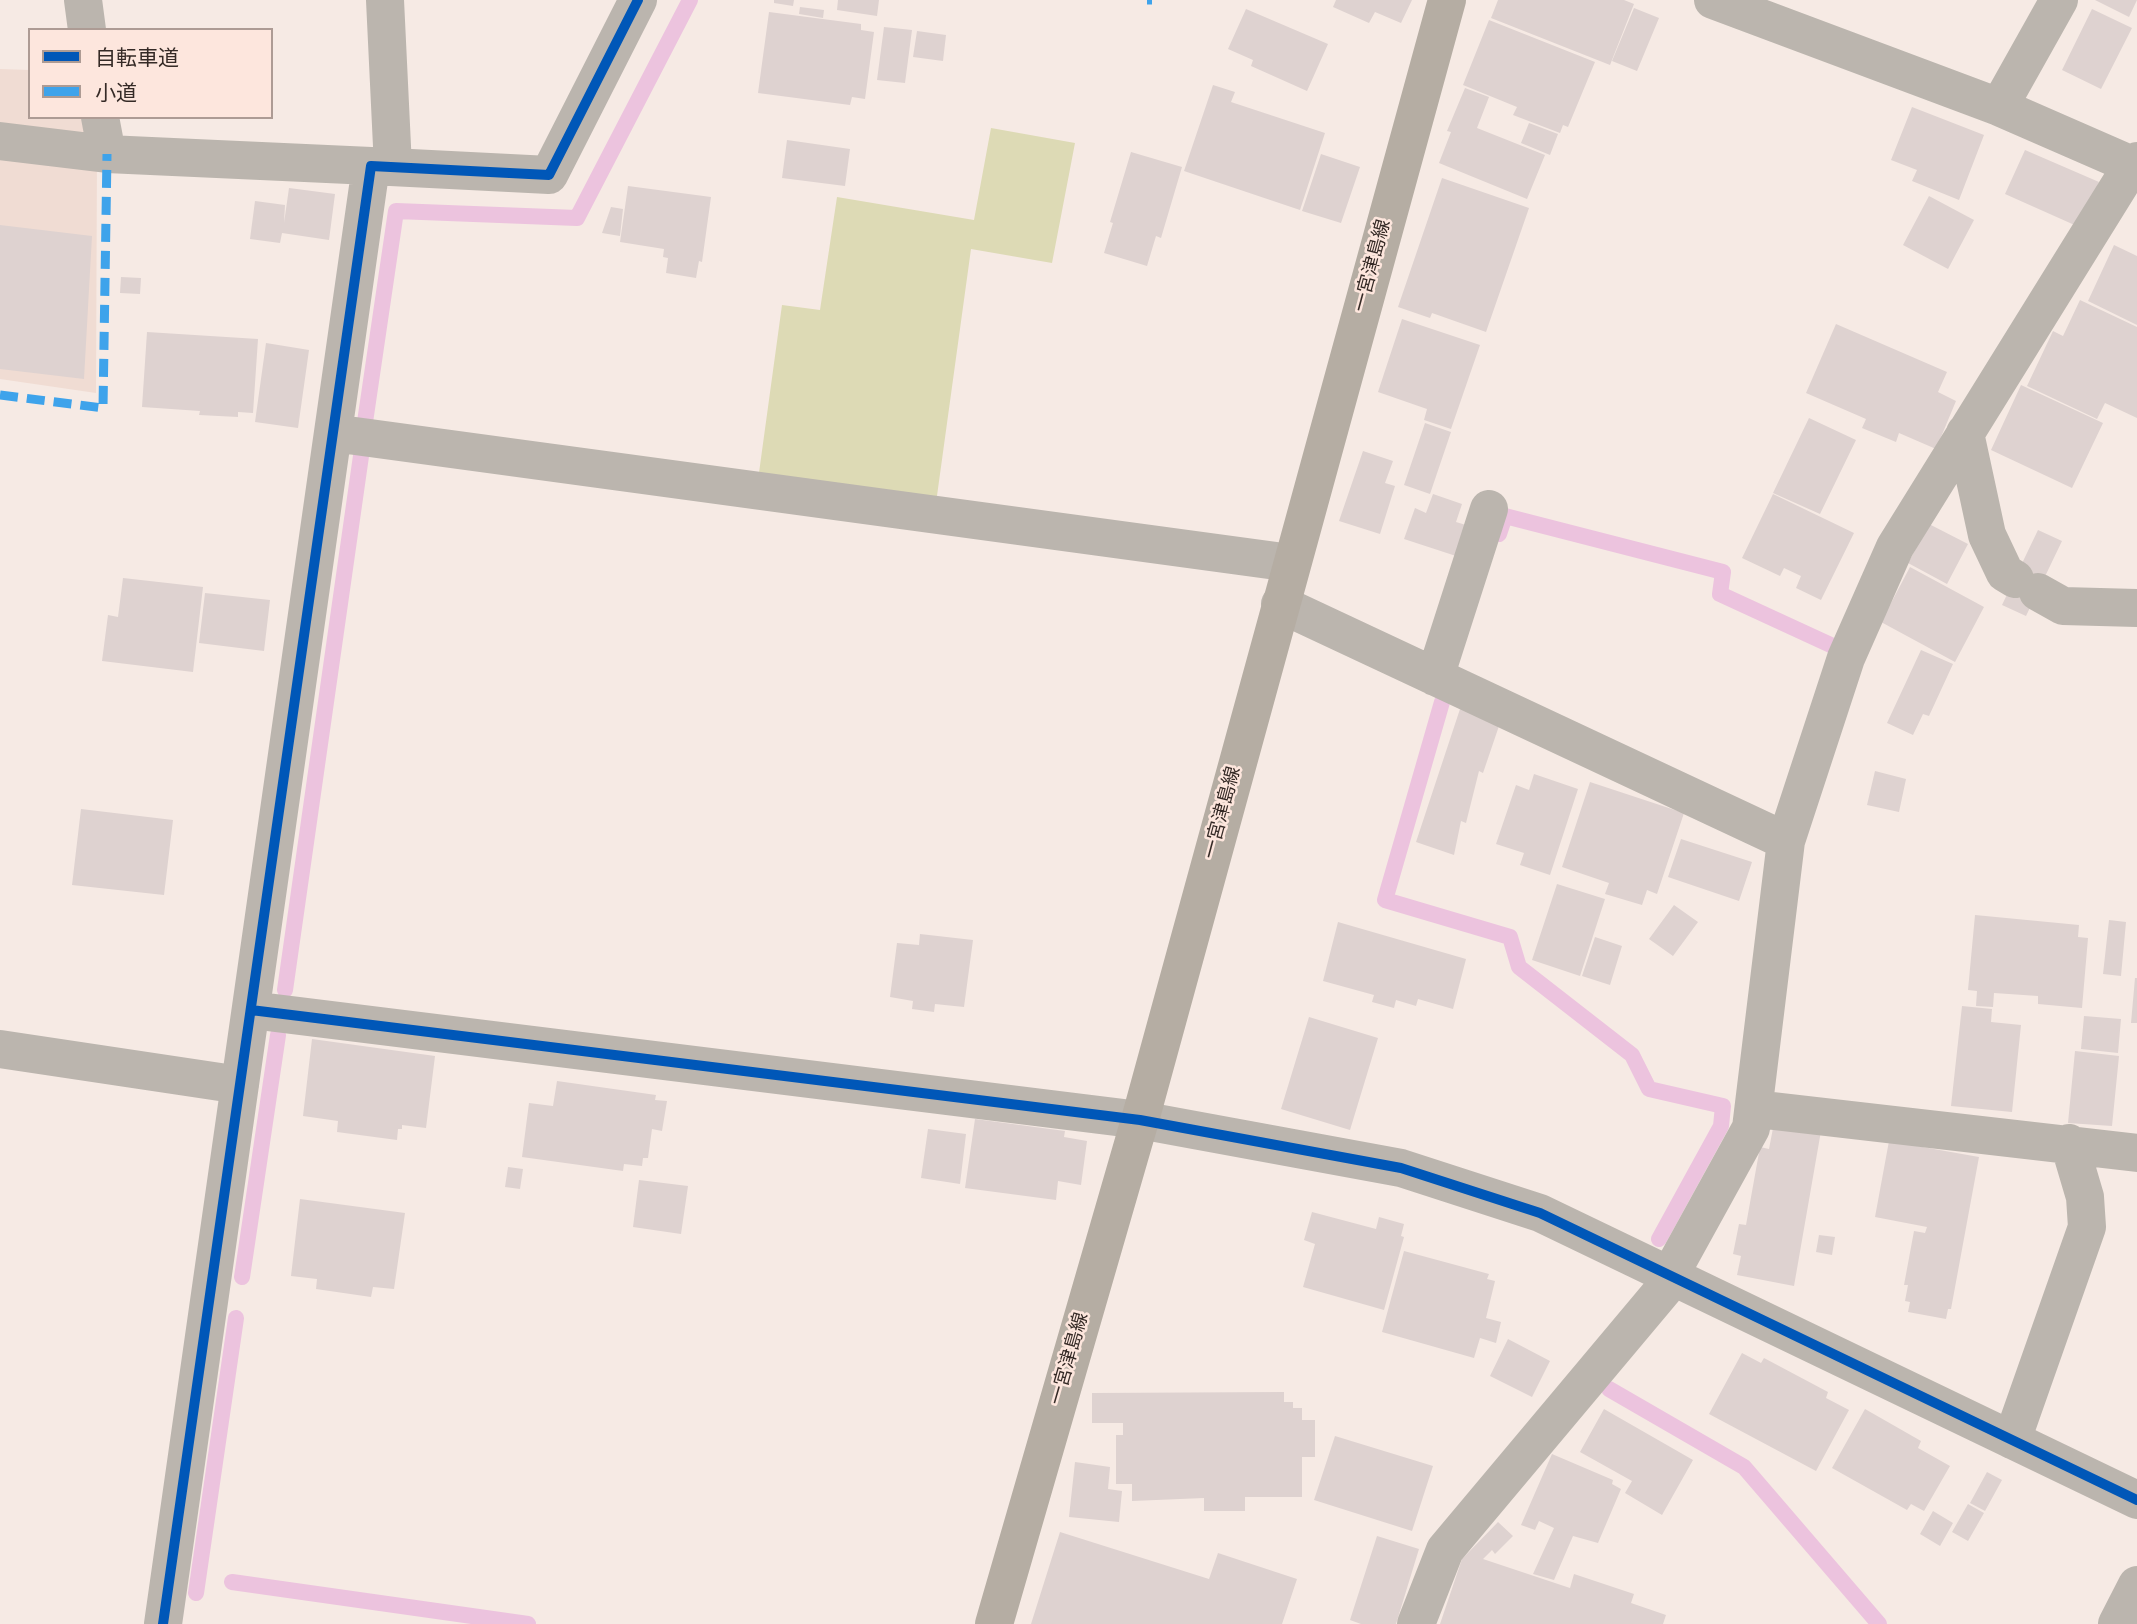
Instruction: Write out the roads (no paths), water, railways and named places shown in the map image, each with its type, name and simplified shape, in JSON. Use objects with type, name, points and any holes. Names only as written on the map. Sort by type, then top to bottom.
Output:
[{"type":"main road","name":"一宮津島線","points":[[994,1624],[1140,1120],[1447,0]]},
{"type":"street","points":[[83,0],[87,28]]},
{"type":"street","points":[[163,1624],[333,433],[382,166],[385,0]]},
{"type":"street","points":[[0,141],[107,154],[550,175],[638,0]]},
{"type":"street","points":[[1416,1624],[1445,1550],[1672,1276],[1751,1128],[1756,1109],[1786,841],[1857,633],[1895,547],[2135,163],[1999,107],[1713,0]]},
{"type":"street","points":[[1999,107],[2059,0]]},
{"type":"street","points":[[100,119],[107,154]]},
{"type":"street","points":[[333,433],[1291,564]]},
{"type":"street","points":[[1965,433],[1987,535],[2005,573],[2063,606],[2137,608]]},
{"type":"street","points":[[1435,677],[1489,509]]},
{"type":"street","points":[[1280,604],[1786,841]]},
{"type":"street","points":[[251,1010],[1140,1120],[1401,1168],[1540,1213],[2137,1500]]},
{"type":"street","points":[[0,1049],[240,1085]]},
{"type":"street","points":[[1756,1109],[2069,1143],[2137,1153]]},
{"type":"street","points":[[2012,1440],[2087,1227],[2085,1196],[2069,1143]]},
{"type":"street","points":[[2117,1624],[2137,1586]]},
{"type":"waterway","points":[[365,422],[396,211],[577,218],[690,0]]},
{"type":"waterway","points":[[285,990],[361,456]]},
{"type":"waterway","points":[[1499,534],[1505,516],[1723,572],[1720,594],[1835,647]]},
{"type":"waterway","points":[[1442,702],[1385,900],[1510,937],[1519,967],[1632,1055],[1649,1089],[1723,1106],[1721,1126],[1659,1239]]},
{"type":"waterway","points":[[242,1277],[278,1035]]},
{"type":"waterway","points":[[196,1593],[236,1318]]},
{"type":"waterway","points":[[1609,1389],[1744,1467],[1879,1624]]},
{"type":"waterway","points":[[232,1582],[528,1624]]}]
